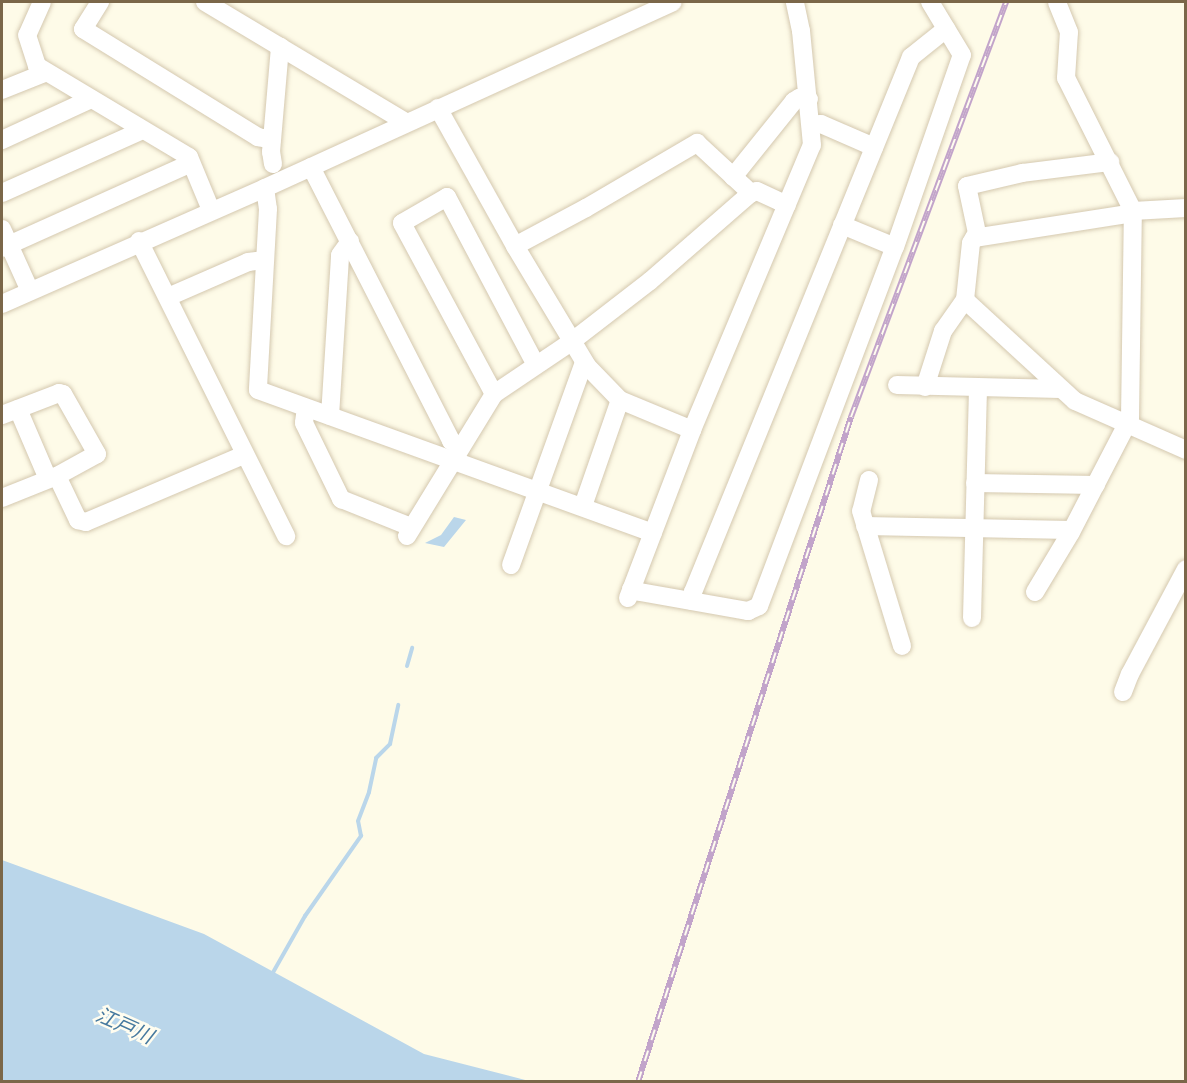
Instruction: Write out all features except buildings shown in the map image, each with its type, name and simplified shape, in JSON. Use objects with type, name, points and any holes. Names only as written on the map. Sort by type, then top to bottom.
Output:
[{"type":"street","points":[[42,2],[27,35],[37,66],[189,157],[211,210]]},
{"type":"street","points":[[100,2],[83,29],[258,137],[272,140]]},
{"type":"street","points":[[212,5],[238,2]]},
{"type":"street","points":[[2,304],[265,188],[673,2]]},
{"type":"street","points":[[795,2],[813,145],[692,430],[629,594],[692,601],[748,611],[759,606],[895,247],[962,55],[930,2]]},
{"type":"street","points":[[1035,592],[1096,485],[1130,418],[1133,212],[1066,78],[1070,32],[1058,2]]},
{"type":"street","points":[[212,5],[407,123]]},
{"type":"street","points":[[692,601],[693,592],[911,57],[946,29]]},
{"type":"street","points":[[273,164],[272,140],[280,45]]},
{"type":"street","points":[[2,90],[47,72]]},
{"type":"street","points":[[733,177],[794,101],[800,98],[809,99]]},
{"type":"street","points":[[2,140],[91,99]]},
{"type":"street","points":[[438,108],[515,246],[584,362],[620,400],[692,430]]},
{"type":"street","points":[[811,125],[821,124],[874,147]]},
{"type":"street","points":[[2,193],[143,130]]},
{"type":"street","points":[[515,246],[586,208],[697,143],[751,194]]},
{"type":"street","points":[[925,387],[943,331],[965,300],[971,243],[977,233],[967,186],[1022,173],[1110,162]]},
{"type":"street","points":[[30,291],[4,240],[191,164]]},
{"type":"street","points":[[310,167],[350,241],[456,453]]},
{"type":"street","points":[[265,188],[268,209],[257,386],[263,393],[330,416],[456,453],[539,490],[653,533]]},
{"type":"street","points":[[306,408],[304,423],[341,499],[409,531],[494,394],[571,342],[694,246],[751,194],[757,191],[787,205]]},
{"type":"street","points":[[494,394],[402,223],[447,197],[536,365]]},
{"type":"street","points":[[974,238],[1133,212],[1185,208]]},
{"type":"street","points":[[842,225],[895,247]]},
{"type":"street","points":[[330,416],[340,255],[350,241]]},
{"type":"street","points":[[139,242],[286,536]]},
{"type":"street","points":[[168,297],[248,262],[265,260]]},
{"type":"street","points":[[965,300],[1075,401],[1185,450]]},
{"type":"street","points":[[511,565],[584,362]]},
{"type":"street","points":[[897,386],[1060,389]]},
{"type":"street","points":[[972,618],[978,388]]},
{"type":"street","points":[[2,498],[53,477],[97,454],[66,398],[59,393],[10,412],[53,477],[78,520],[86,522],[244,455]]},
{"type":"street","points":[[583,506],[620,400]]},
{"type":"street","points":[[869,480],[861,511],[902,646]]},
{"type":"street","points":[[975,483],[1096,485]]},
{"type":"street","points":[[865,526],[1071,530]]},
{"type":"street","points":[[1123,692],[1130,674],[1185,570]]},
{"type":"water","points":[[454,517],[466,520],[444,547],[425,543],[441,535]]},
{"type":"water","name":"江戸川","points":[[2,860],[204,934],[424,1054],[529,1081],[3,1081]]},
{"type":"waterway","points":[[407,666],[412,648]]},
{"type":"waterway","points":[[271,976],[305,916],[361,836],[358,821],[369,792],[376,758],[390,744],[398,705]]},
{"type":"railway","points":[[638,1082],[851,417],[1006,2]]}]
